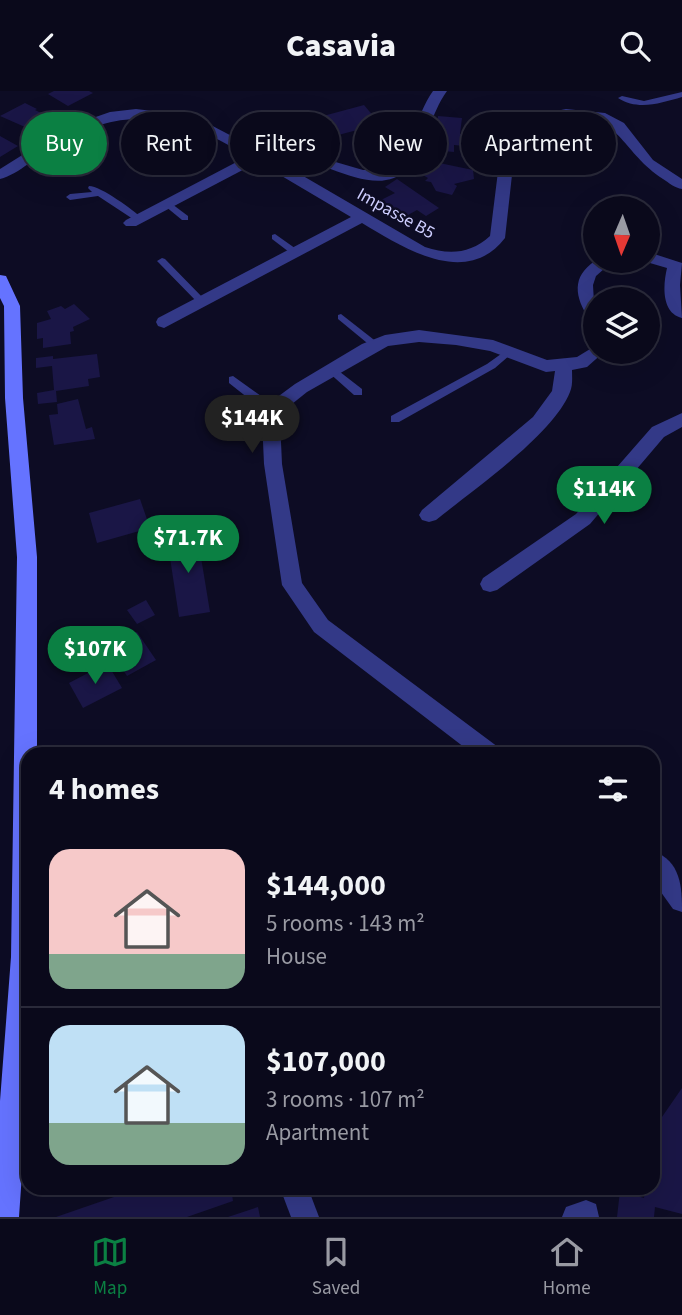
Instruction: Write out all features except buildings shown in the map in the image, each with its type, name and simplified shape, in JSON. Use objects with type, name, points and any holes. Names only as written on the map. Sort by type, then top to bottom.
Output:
[{"type":"street","points":[[340,168],[379,177],[394,173],[415,150],[423,118],[440,91]]},
{"type":"street","name":"Impasse B5","points":[[0,175],[75,128],[106,117],[133,113],[171,114],[192,120],[230,140]]},
{"type":"street","name":"Impasse B5","points":[[291,175],[429,254],[458,258],[482,251],[497,237],[509,139],[517,126],[526,121],[566,113],[588,114],[608,120],[619,126],[648,163],[682,185]]},
{"type":"street","points":[[135,221],[230,173]]},
{"type":"street","points":[[164,321],[362,217]]},
{"type":"street","points":[[660,261],[679,267],[670,290],[673,302],[682,313]]},
{"type":"street","points":[[0,280],[12,306],[15,398],[27,557],[25,747]]},
{"type":"street","points":[[481,747],[321,626],[292,585],[270,437],[271,420],[277,406],[331,369],[375,345],[401,338],[433,337],[493,346],[546,366],[583,362]]},
{"type":"street","points":[[429,515],[514,445],[548,410],[562,391],[564,365]]},
{"type":"street","points":[[490,584],[583,519],[658,432],[682,419]]},
{"type":"street","points":[[660,871],[682,900]]},
{"type":"street","points":[[5,1217],[21,986]]},
{"type":"street","points":[[296,1195],[304,1217]]},
{"type":"lane","points":[[622,98],[632,103],[650,103],[682,94]]},
{"type":"lane","points":[[70,197],[96,190],[135,221]]},
{"type":"lane","points":[[168,204],[185,218]]},
{"type":"lane","points":[[275,237],[296,253]]},
{"type":"lane","points":[[162,261],[202,302]]},
{"type":"lane","points":[[341,317],[375,345]]},
{"type":"lane","points":[[395,419],[491,366],[508,352]]},
{"type":"lane","points":[[331,369],[358,392]]},
{"type":"lane","points":[[233,380],[257,399],[277,406]]}]
